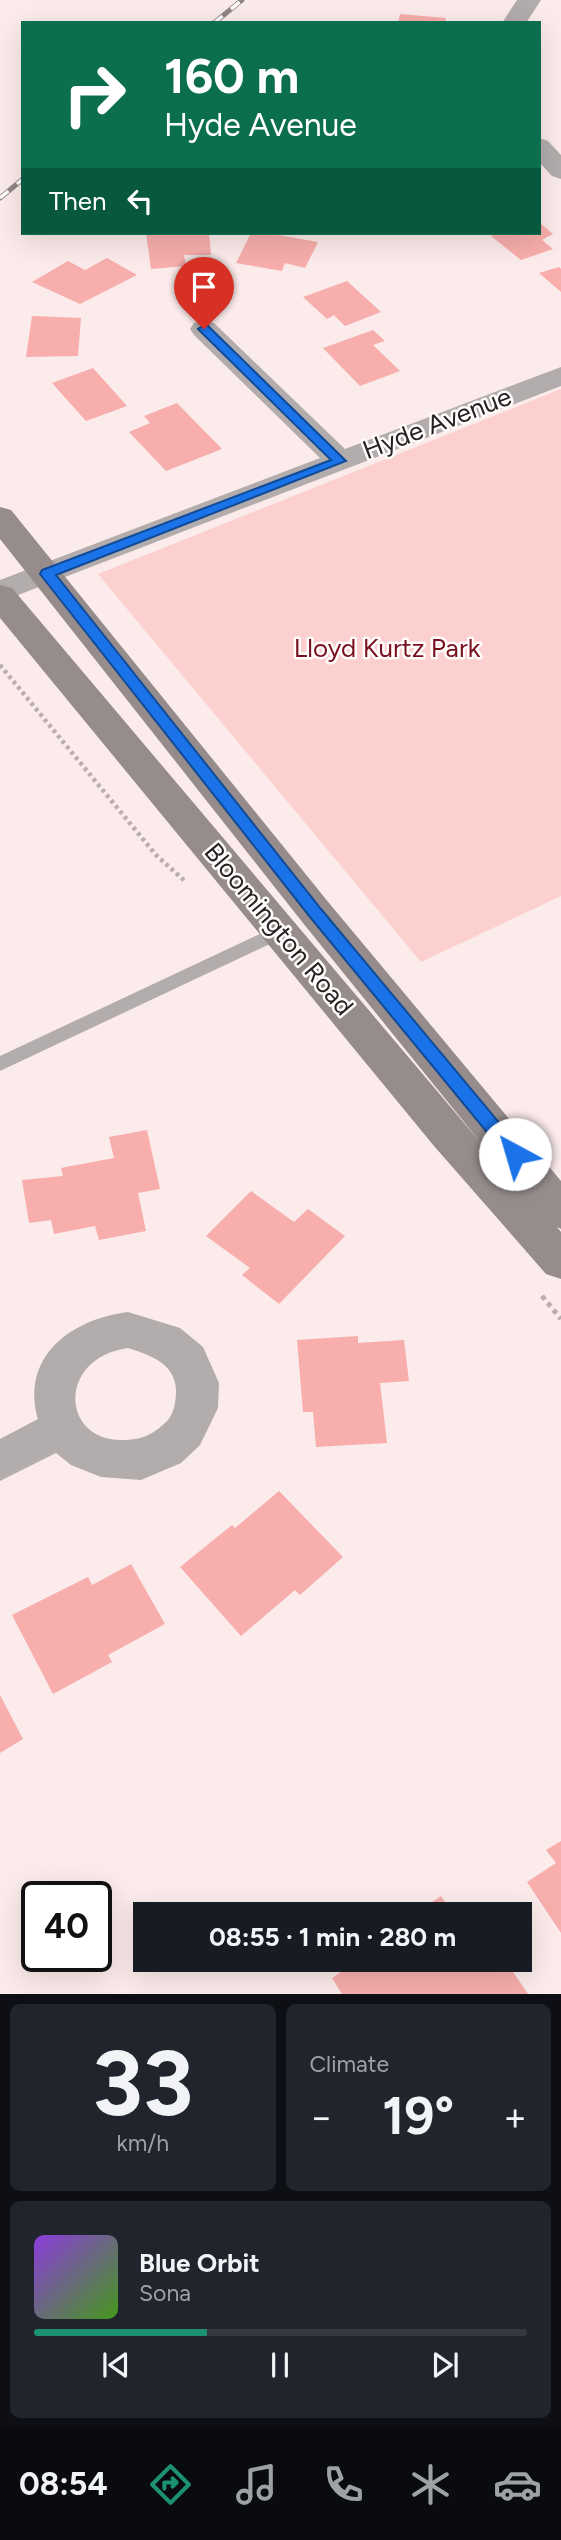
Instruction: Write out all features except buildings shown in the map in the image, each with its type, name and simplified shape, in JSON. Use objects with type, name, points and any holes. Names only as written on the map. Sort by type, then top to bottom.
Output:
[{"type":"street","points":[[515,21],[529,0]]},
{"type":"street","points":[[541,148],[561,171]]},
{"type":"street","points":[[204,329],[340,461]]},
{"type":"street","name":"Hyde Avenue","points":[[0,594],[561,376]]},
{"type":"street","name":"Bloomington Road","points":[[0,517],[307,902],[561,1211]]},
{"type":"street","name":"Bloomington Road","points":[[0,594],[448,1134],[561,1261]]},
{"type":"street","points":[[0,1461],[62,1428]]},
{"type":"lane","points":[[0,1064],[281,931]]},
{"type":"green space","name":"Lloyd Kurtz Park","points":[[561,389],[561,896],[421,962],[98,574]]},
{"type":"railway","points":[[216,21],[242,0]]},
{"type":"railway","points":[[0,198],[21,181]]},
{"type":"route","points":[[204,329],[340,461],[47,574],[316,913],[515,1154]]}]
